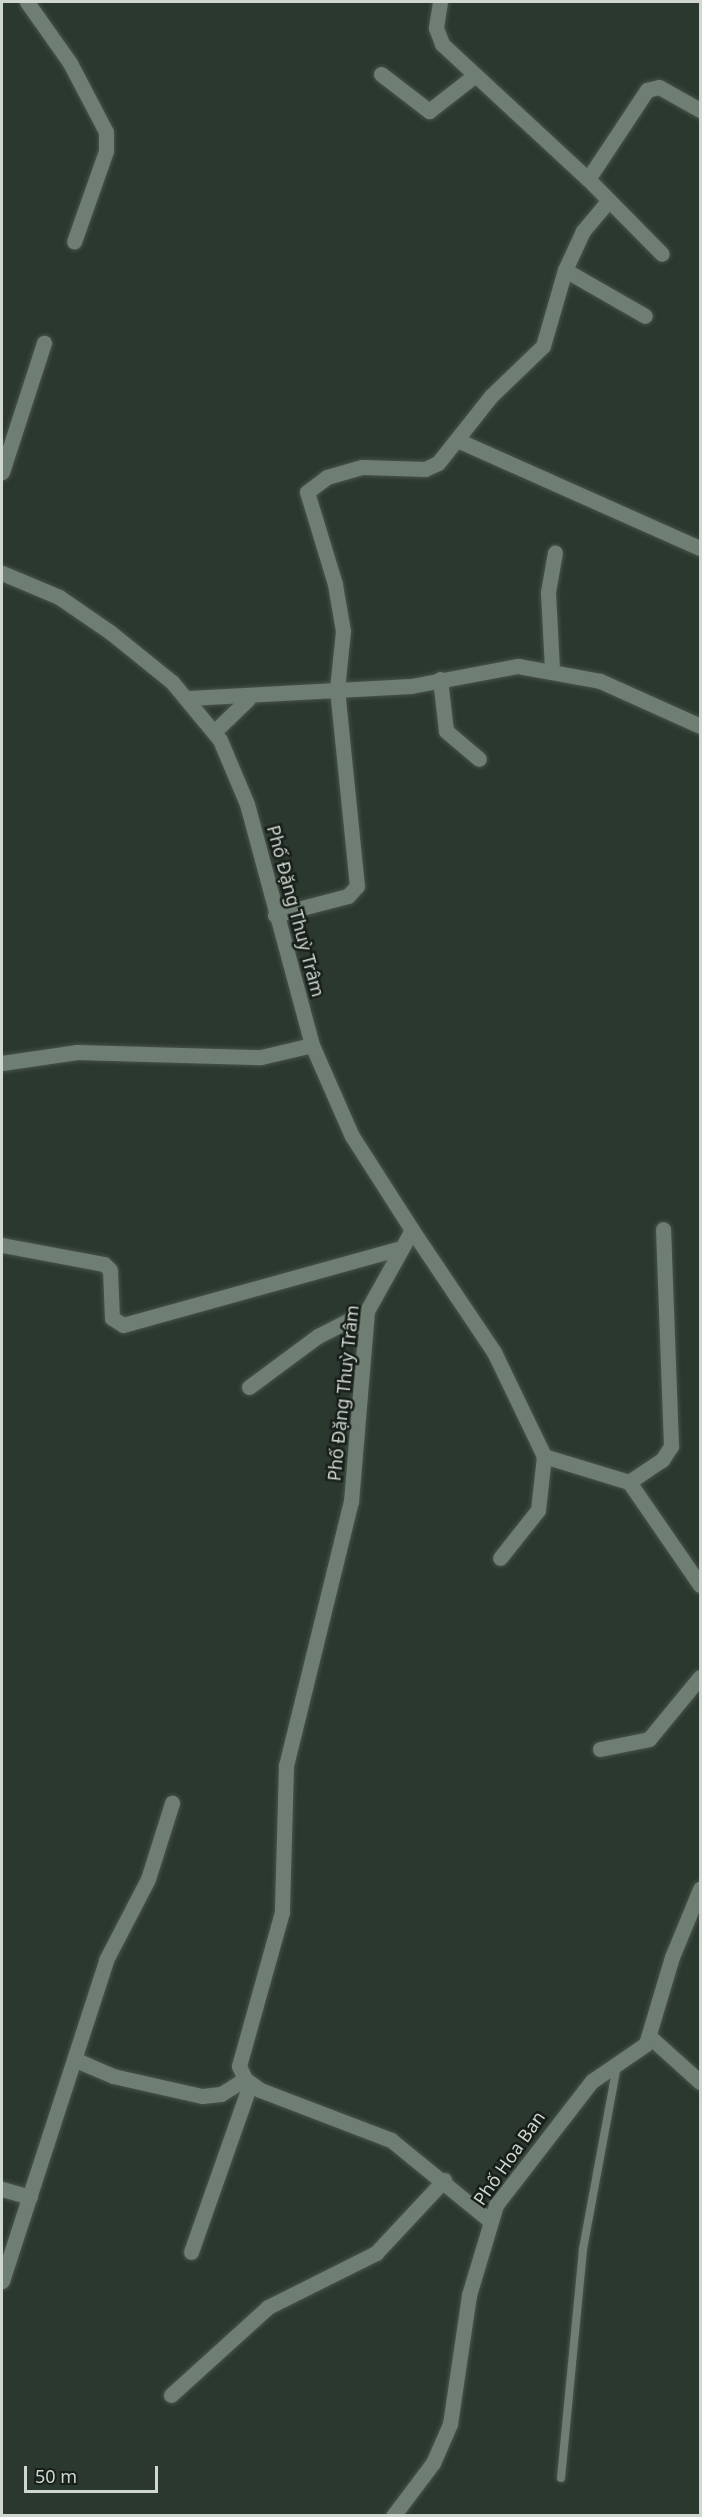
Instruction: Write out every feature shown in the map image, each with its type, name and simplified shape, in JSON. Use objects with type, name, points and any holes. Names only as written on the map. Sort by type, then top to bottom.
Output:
[{"type":"street","points":[[27,2],[70,63],[106,132],[106,151],[74,242]]},
{"type":"street","points":[[443,2],[436,28],[442,44],[588,179],[662,254]]},
{"type":"street","points":[[381,74],[429,111],[474,76]]},
{"type":"street","points":[[588,179],[647,90],[659,87],[700,110]]},
{"type":"street","points":[[275,915],[348,896],[357,886],[337,689],[343,632],[336,584],[307,492],[327,477],[362,467],[430,468],[457,440],[491,396],[543,346],[565,270],[583,231],[609,200]]},
{"type":"street","points":[[565,270],[645,316]]},
{"type":"street","points":[[2,472],[44,343]]},
{"type":"street","points":[[457,440],[700,548]]},
{"type":"street","points":[[552,669],[548,592],[555,553]]},
{"type":"street","name":"Phố Đặng Thuỳ Trâm","points":[[2,573],[86,614],[189,698],[214,732],[247,804],[275,915],[312,1045],[352,1136],[412,1230],[397,1249],[367,1311],[351,1501],[286,1765],[282,1912],[241,2050],[247,2082]]},
{"type":"street","points":[[189,698],[248,699],[440,679],[507,667],[552,669],[600,681],[700,726]]},
{"type":"street","points":[[440,679],[446,731],[479,759]]},
{"type":"street","points":[[214,732],[248,699]]},
{"type":"street","points":[[2,1063],[77,1052],[261,1058],[312,1045]]},
{"type":"street","points":[[629,1482],[662,1461],[671,1446],[663,1229]]},
{"type":"street","points":[[412,1230],[494,1352],[544,1456],[538,1510],[500,1558]]},
{"type":"street","points":[[2,1245],[104,1264],[110,1270],[112,1318],[123,1325],[397,1249]]},
{"type":"street","points":[[249,1387],[318,1336],[367,1311]]},
{"type":"street","points":[[544,1456],[629,1482],[700,1585]]},
{"type":"street","points":[[600,1749],[649,1739],[700,1677]]},
{"type":"street","points":[[2,2281],[76,2060],[105,1960],[158,1857],[172,1803]]},
{"type":"street","name":"Phố Hoa Ban","points":[[393,2516],[433,2463],[450,2424],[469,2295],[489,2220],[565,2112],[592,2081],[639,2053],[650,2037],[672,1957],[700,1889]]},
{"type":"street","points":[[650,2037],[700,2082]]},
{"type":"street","points":[[76,2060],[113,2076],[202,2096],[221,2094],[247,2082],[368,2129],[444,2180],[489,2220]]},
{"type":"street","points":[[191,2252],[247,2082]]},
{"type":"street","points":[[171,2395],[268,2307],[376,2253],[444,2180]]},
{"type":"street","points":[[2,2189],[30,2197]]},
{"type":"lane","points":[[561,2478],[583,2249],[617,2066]]}]
